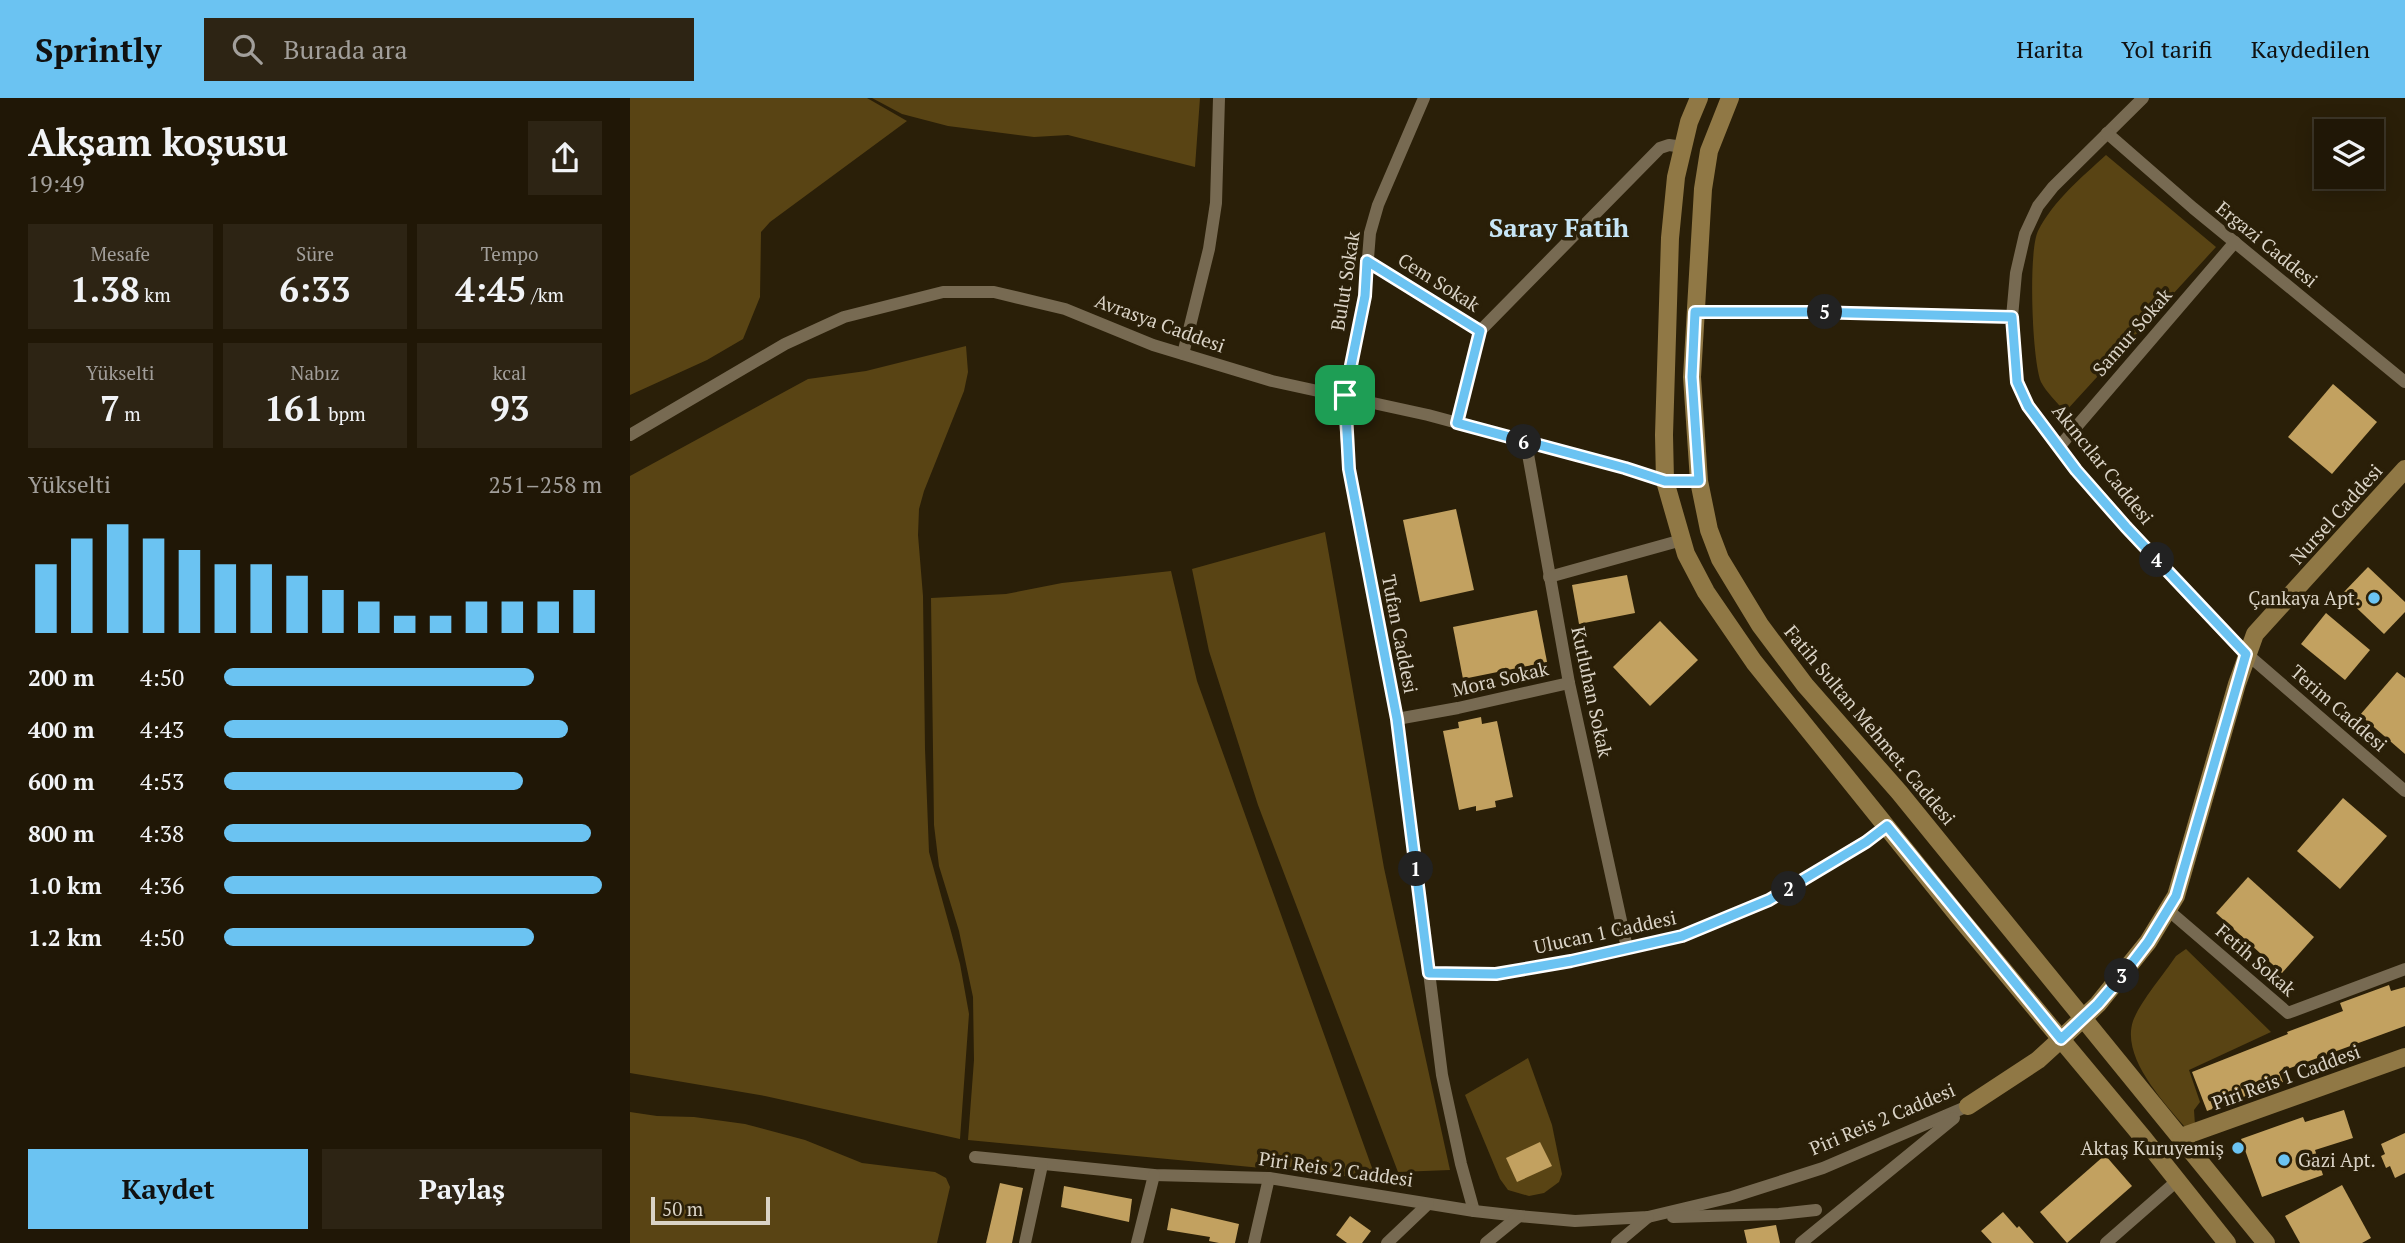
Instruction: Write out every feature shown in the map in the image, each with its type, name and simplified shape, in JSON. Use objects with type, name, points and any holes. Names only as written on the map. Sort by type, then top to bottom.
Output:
[{"type":"street","points":[[1183,354],[1209,249],[1216,203],[1220,98]]},
{"type":"street","name":"Bulut Sokak","points":[[1345,395],[1365,296],[1370,233],[1378,205],[1423,98]]},
{"type":"street","name":"Fatih Sultan Mehmet. Caddesi","points":[[1699,98],[1689,122],[1676,177],[1670,238],[1664,435],[1665,481],[1686,554],[1706,592],[1755,662],[1887,826],[2072,1029],[2181,1137],[2266,1243]]},
{"type":"street","name":"Fatih Sultan Mehmet. Caddesi","points":[[1730,98],[1709,151],[1703,189],[1692,377],[1699,481],[1709,530],[1720,559],[1760,625],[1805,685],[1899,792],[2178,1180],[2227,1243]]},
{"type":"street","name":"Akıncılar Caddesi","points":[[2143,98],[2053,187],[2038,205],[2025,234],[2016,272],[2012,317],[2017,382],[2028,406],[2126,527],[2246,654]]},
{"type":"street","name":"Ergazi Caddesi","points":[[2107,133],[2405,382]]},
{"type":"street","points":[[1480,331],[1661,148],[1669,145],[1683,147]]},
{"type":"street","name":"Samur Sokak","points":[[2059,447],[2235,242]]},
{"type":"street","name":"Cem Sokak","points":[[1367,261],[1480,331],[1457,423]]},
{"type":"street","name":"Avrasya Caddesi","points":[[630,435],[796,338],[844,317],[943,292],[994,292],[1065,309],[1153,345],[1272,381],[1345,395],[1457,423],[1665,481],[1699,481]]},
{"type":"street","points":[[1695,312],[2012,317]]},
{"type":"street","name":"Tufan Caddesi","points":[[1345,395],[1349,469],[1397,719],[1442,1075],[1474,1211]]},
{"type":"street","name":"Kutluhan Sokak","points":[[1526,443],[1569,683],[1627,948]]},
{"type":"street","name":"Nursel Caddesi","points":[[2246,654],[2255,634],[2405,469]]},
{"type":"street","points":[[1549,577],[1682,540]]},
{"type":"street","points":[[2072,1029],[2122,976],[2148,942],[2176,896],[2246,654]]},
{"type":"street","name":"Terim Caddesi","points":[[2246,654],[2402,782]]},
{"type":"street","name":"Mora Sokak","points":[[1397,719],[1569,683]]},
{"type":"street","name":"Ulucan 1 Caddesi","points":[[1429,973],[1496,974],[1571,961],[1682,936],[1769,900],[1856,848],[1887,826]]},
{"type":"street","name":"Fetih Sokak","points":[[2168,910],[2288,1013],[2405,969]]},
{"type":"street","name":"Piri Reis 2 Caddesi","points":[[1648,1217],[1732,1197],[1823,1168],[1968,1106],[2038,1060],[2072,1029]]},
{"type":"street","name":"Piri Reis 1 Caddesi","points":[[2181,1137],[2405,1056]]},
{"type":"street","points":[[1801,1243],[1968,1106]]},
{"type":"street","name":"Piri Reis 2 Caddesi","points":[[975,1157],[1154,1175],[1269,1178],[1474,1211],[1574,1221],[1779,1214],[1816,1210]]},
{"type":"street","points":[[1025,1243],[1042,1165]]},
{"type":"street","points":[[1137,1243],[1154,1175]]},
{"type":"street","points":[[1254,1243],[1269,1178]]},
{"type":"street","points":[[2106,1243],[2178,1180]]},
{"type":"street","points":[[1387,1243],[1428,1204]]},
{"type":"street","points":[[1486,1243],[1519,1216]]},
{"type":"street","points":[[1617,1243],[1648,1217]]},
{"type":"shaded area","points":[[630,98],[867,98],[907,121],[770,222],[761,232],[760,297],[743,339],[707,360],[630,395]]},
{"type":"shaded area","points":[[872,98],[1200,98],[1195,167],[1068,135],[1034,137],[948,126],[902,114]]},
{"type":"shaded area","points":[[2106,155],[2216,247],[2065,412],[2043,386],[2038,370],[2032,306],[2035,243],[2038,231],[2052,209]]},
{"type":"shaded area","points":[[966,346],[968,372],[964,391],[924,491],[919,509],[918,535],[923,596],[929,852],[960,964],[969,1014],[960,1139],[765,1096],[630,1073],[630,476],[808,379],[866,371]]},
{"type":"shaded area","points":[[1325,532],[1384,868],[1450,1170],[1398,1172],[1258,805],[1209,651],[1192,569]]},
{"type":"shaded area","points":[[1171,571],[1197,681],[1376,1179],[968,1140],[974,1060],[973,997],[959,931],[939,866],[934,825],[931,598],[1006,594],[1062,583]]},
{"type":"shaded area","points":[[2186,949],[2271,1032],[2189,1070],[2200,1102],[2194,1110],[2195,1125],[2188,1128],[2165,1104],[2146,1078],[2133,1049],[2131,1035],[2133,1021],[2141,1005],[2176,956]]},
{"type":"shaded area","points":[[1528,1058],[1552,1125],[1562,1174],[1559,1182],[1544,1193],[1529,1196],[1508,1190],[1500,1179],[1465,1095]]},
{"type":"shaded area","points":[[630,1112],[745,1124],[805,1140],[862,1163],[935,1172],[946,1178],[950,1187],[937,1243],[630,1243]]},
{"type":"building","points":[[2333,384],[2377,422],[2332,474],[2288,437]]},
{"type":"building","points":[[1456,509],[1474,590],[1420,602],[1403,520]]},
{"type":"building","name":"Çankaya Apt.","points":[[2368,567],[2405,602],[2405,612],[2384,634],[2342,594]]},
{"type":"building","points":[[1627,575],[1635,613],[1579,624],[1572,585]]},
{"type":"building","points":[[1537,610],[1547,662],[1463,679],[1453,627]]},
{"type":"building","points":[[2326,613],[2370,650],[2345,680],[2301,644]]},
{"type":"building","points":[[1660,621],[1698,660],[1650,706],[1613,667]]},
{"type":"building","points":[[2397,672],[2405,678],[2405,754],[2360,715]]},
{"type":"building","points":[[1481,717],[1482,724],[1497,721],[1513,797],[1495,801],[1496,807],[1476,811],[1476,806],[1459,810],[1443,731],[1459,728],[1458,722]]},
{"type":"building","points":[[2343,798],[2387,836],[2340,889],[2297,851]]},
{"type":"building","points":[[2248,877],[2314,937],[2282,973],[2216,913]]},
{"type":"building","points":[[2389,985],[2391,991],[2405,987],[2405,1026],[2279,1072],[2283,1082],[2207,1111],[2192,1072],[2343,1011],[2340,1003]]},
{"type":"building","name":"Gazi Apt.","points":[[2344,1110],[2353,1138],[2315,1150],[2323,1175],[2262,1197],[2241,1139],[2303,1117],[2305,1122]]},
{"type":"building","points":[[2405,1133],[2405,1173],[2395,1178],[2390,1166],[2386,1168],[2381,1156],[2385,1154],[2381,1144]]},
{"type":"building","points":[[1540,1142],[1552,1166],[1517,1182],[1506,1158]]},
{"type":"building","points":[[2105,1155],[2132,1186],[2067,1243],[2040,1212]]},
{"type":"building","points":[[1000,1183],[1023,1188],[1012,1243],[986,1243]]},
{"type":"building","points":[[2342,1185],[2371,1238],[2362,1243],[2300,1243],[2285,1216]]},
{"type":"building","points":[[1064,1186],[1132,1199],[1129,1222],[1061,1207]]},
{"type":"building","points":[[1171,1208],[1239,1224],[1235,1243],[1219,1243],[1209,1241],[1210,1237],[1167,1230]]},
{"type":"building","points":[[2003,1212],[2034,1243],[1992,1243],[1981,1231]]},
{"type":"building","points":[[1350,1216],[1371,1231],[1362,1243],[1347,1243],[1336,1235]]},
{"type":"building","points":[[1776,1225],[1780,1243],[1747,1243],[1744,1230]]},
{"type":"place","name":"Çankaya Apt.","points":[[2374,598]]},
{"type":"place","name":"Aktaş Kuruyemiş","points":[[2238,1148]]},
{"type":"place","name":"Gazi Apt.","points":[[2284,1160]]},
{"type":"district","name":"Saray Fatih","points":[[1559,228]]},
{"type":"route","points":[[1367,261],[1480,331],[1457,423],[1665,481],[1699,481],[1692,377],[1695,312],[2012,317],[2017,382],[2028,406],[2076,470],[2126,527],[2246,654],[2176,896],[2159,926],[2098,1004],[2061,1039],[1887,826],[1866,842],[1769,900],[1682,936],[1571,961],[1496,974],[1429,973],[1397,719],[1349,469],[1345,395],[1365,296],[1367,261]]}]
